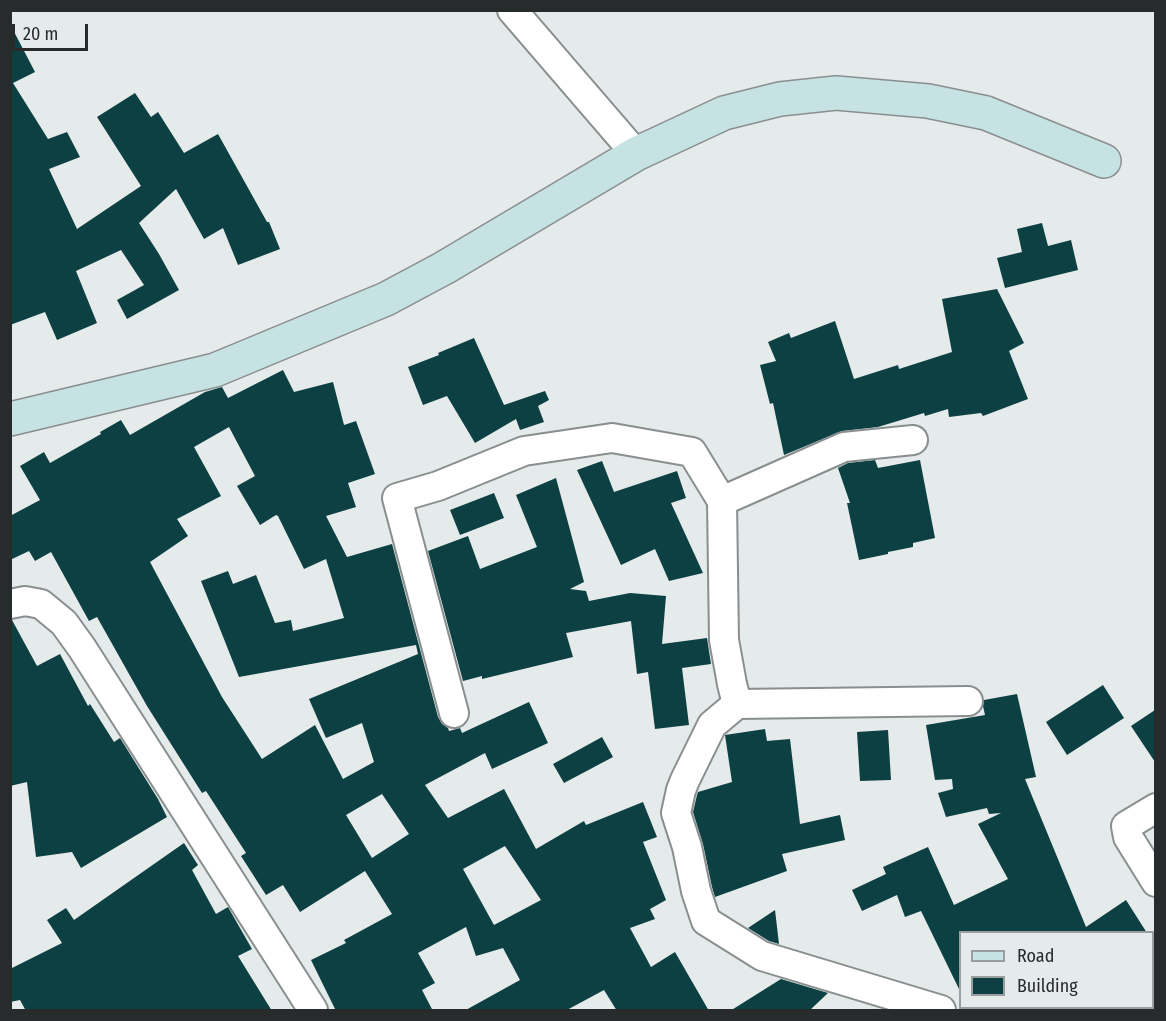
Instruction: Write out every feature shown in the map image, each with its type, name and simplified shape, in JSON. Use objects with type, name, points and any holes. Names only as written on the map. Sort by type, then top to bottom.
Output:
[{"type":"street","points":[[512,10],[636,154]]},
{"type":"street","points":[[10,419],[215,370],[386,298],[444,268],[636,154],[724,113],[780,99],[836,93],[928,101],[986,113],[1104,161]]},
{"type":"street","points":[[454,712],[397,498],[438,486],[524,451],[612,438],[692,452],[722,501],[724,640],[737,704]]},
{"type":"street","points":[[722,501],[844,447],[913,440]]},
{"type":"street","points":[[10,604],[25,601],[41,604],[64,622],[313,1011]]},
{"type":"street","points":[[941,1011],[762,956],[706,921],[676,813],[685,780],[712,725],[737,704],[968,701]]},
{"type":"street","points":[[1155,808],[1126,826],[1128,837],[1155,882]]},
{"type":"building","points":[[10,24],[35,72],[13,83],[48,139],[67,132],[80,157],[49,169],[77,229],[141,186],[97,117],[135,93],[151,117],[158,112],[184,153],[218,134],[269,222],[280,249],[238,265],[223,228],[204,239],[176,189],[139,223],[179,290],[127,319],[117,300],[144,285],[121,250],[76,271],[97,323],[57,340],[45,312],[10,325]]},
{"type":"building","points":[[1042,223],[1048,246],[1071,240],[1078,270],[1005,288],[997,258],[1022,252],[1017,229]]},
{"type":"building","points":[[997,289],[1024,343],[1009,351],[1028,399],[983,416],[981,413],[949,417],[948,409],[925,416],[924,413],[878,427],[842,431],[784,455],[773,403],[770,404],[760,365],[776,361],[768,342],[789,333],[791,338],[835,321],[854,379],[898,365],[899,369],[952,352],[942,299]]},
{"type":"building","points":[[474,338],[504,405],[545,391],[549,400],[538,406],[544,422],[520,430],[516,419],[475,443],[447,396],[423,405],[408,367]]},
{"type":"building","points":[[283,370],[294,392],[333,382],[344,425],[356,421],[375,474],[348,483],[356,507],[326,516],[347,557],[392,544],[438,717],[442,724],[449,731],[460,728],[462,733],[529,702],[548,743],[492,769],[485,753],[425,785],[448,818],[504,789],[536,849],[584,821],[586,825],[643,802],[657,837],[643,842],[666,900],[650,909],[655,919],[630,928],[651,967],[675,952],[709,1011],[617,1011],[604,990],[565,1011],[464,1011],[520,980],[503,948],[476,956],[466,927],[418,953],[435,983],[422,990],[433,1011],[336,1011],[311,960],[346,943],[344,940],[392,914],[365,871],[300,912],[283,885],[266,895],[241,856],[246,853],[206,791],[202,793],[147,706],[97,617],[89,621],[51,552],[35,561],[29,551],[10,560],[10,516],[40,500],[20,466],[44,452],[50,463],[121,420],[130,435],[205,392],[222,387],[228,398]],"holes":[[[229,427],[255,476],[237,486],[260,525],[278,516],[304,569],[326,559],[344,618],[293,631],[291,620],[275,623],[256,575],[233,584],[228,571],[201,581],[239,677],[416,645],[418,654],[309,699],[326,738],[362,723],[374,762],[343,779],[315,725],[262,759],[222,697],[150,562],[188,536],[177,519],[221,496],[194,447]],[[382,794],[409,834],[372,858],[346,815]],[[505,846],[541,900],[494,925],[463,869]]]},
{"type":"building","points":[[875,460],[878,468],[920,460],[935,538],[913,543],[913,547],[859,560],[847,503],[850,503],[838,468],[848,463]]},
{"type":"building","points":[[602,461],[614,492],[677,471],[686,498],[671,503],[703,573],[669,581],[655,549],[621,565],[577,470]]},
{"type":"building","points":[[556,478],[584,582],[570,589],[586,591],[589,601],[630,593],[666,596],[662,644],[707,638],[711,664],[682,668],[689,725],[655,729],[648,672],[637,674],[631,621],[566,633],[573,657],[482,679],[482,676],[463,681],[428,551],[468,536],[480,569],[537,547],[516,495]]},
{"type":"building","points":[[494,493],[504,518],[460,535],[450,510]]},
{"type":"building","points":[[10,620],[37,666],[60,654],[88,706],[90,704],[114,742],[120,738],[167,817],[81,868],[72,852],[36,857],[27,782],[10,786]]},
{"type":"building","points":[[1103,685],[1124,718],[1067,755],[1046,722]]},
{"type":"building","points":[[1017,694],[1036,777],[1025,779],[1086,927],[1126,900],[1146,931],[959,931],[959,989],[921,911],[905,917],[897,895],[862,911],[852,890],[886,874],[883,867],[928,847],[954,905],[1008,879],[978,824],[1001,813],[989,814],[987,808],[946,817],[938,793],[953,789],[952,779],[935,780],[926,725],[985,715],[984,700]]},
{"type":"building","points":[[1155,710],[1155,762],[1131,726]]},
{"type":"building","points":[[765,729],[767,741],[790,739],[800,824],[840,815],[845,840],[782,854],[787,871],[715,897],[693,812],[697,795],[698,792],[732,782],[725,735]]},
{"type":"building","points":[[888,730],[891,780],[860,781],[857,732]]},
{"type":"building","points":[[602,737],[613,757],[564,783],[553,764]]},
{"type":"building","points":[[184,843],[198,865],[192,870],[216,914],[228,907],[252,949],[238,956],[272,1011],[26,1011],[20,1000],[10,1002],[10,969],[62,943],[47,920],[66,908],[74,920]]},
{"type":"building","points":[[775,910],[779,944],[769,941],[748,928]]},
{"type":"building","points":[[781,979],[828,993],[809,1011],[730,1011]]}]
